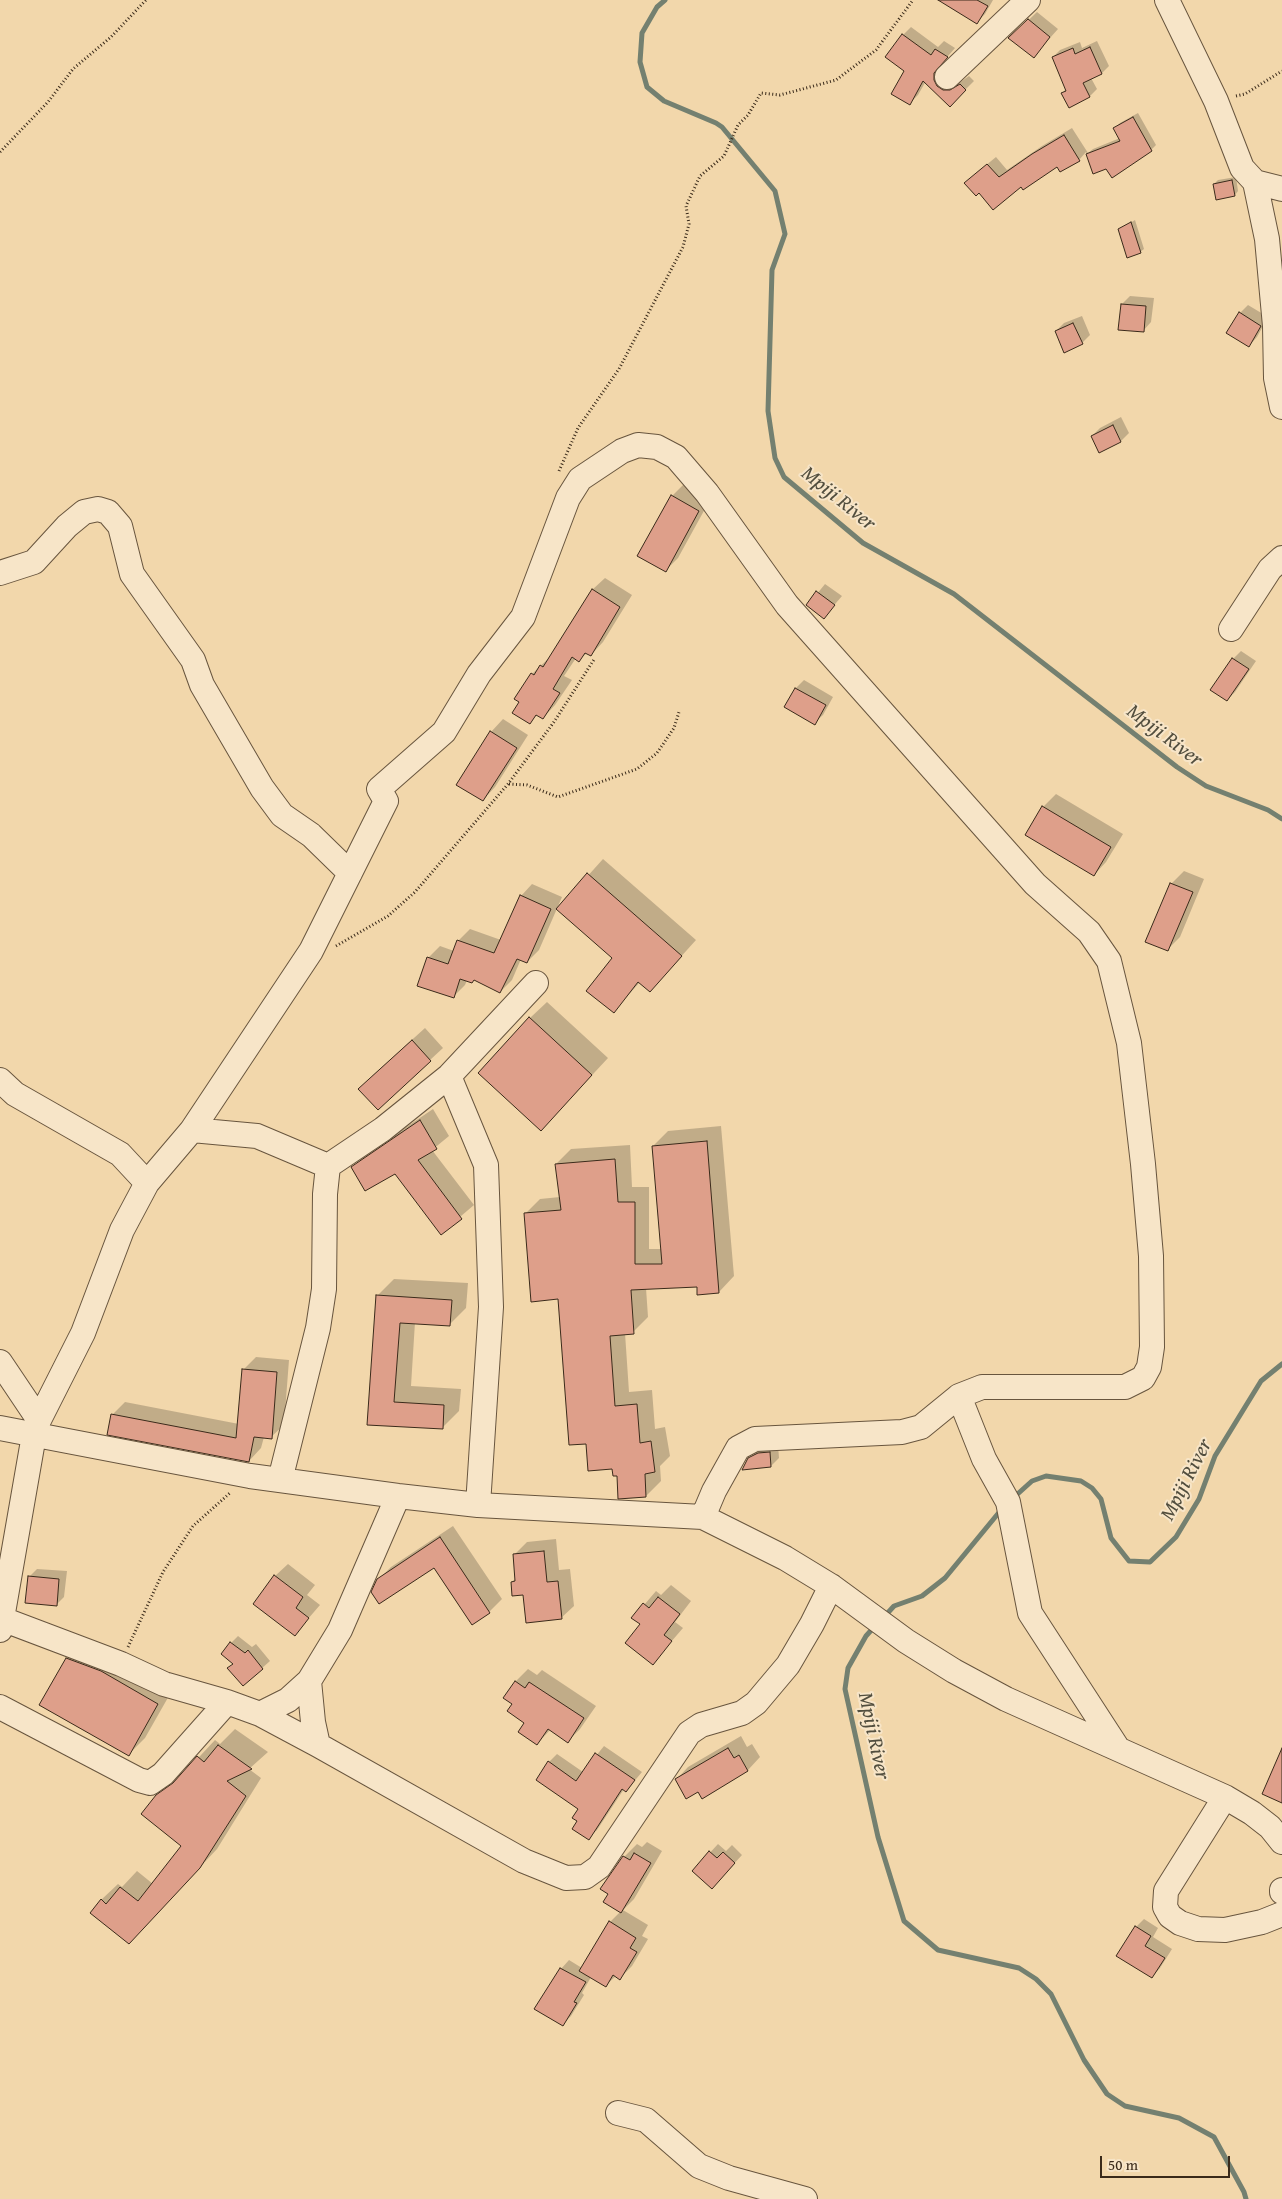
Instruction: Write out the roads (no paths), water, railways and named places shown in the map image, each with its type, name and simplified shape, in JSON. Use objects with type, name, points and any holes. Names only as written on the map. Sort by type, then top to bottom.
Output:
[{"type":"street","points":[[947,77],[1028,0]]},
{"type":"street","points":[[1167,0],[1216,101],[1242,168],[1255,182],[1266,239],[1275,326],[1276,378],[1282,407]]},
{"type":"street","points":[[1255,182],[1282,188]]},
{"type":"street","points":[[703,1516],[714,1491],[738,1448],[755,1439],[902,1432],[921,1426],[959,1396],[982,1387],[1125,1387],[1143,1378],[1149,1367],[1152,1347],[1151,1256],[1129,1043],[1109,961],[1089,932],[1035,884],[787,604],[707,493],[676,457],[657,447],[638,445],[622,451],[580,480],[568,498],[523,617],[479,674],[444,732],[379,789],[386,801],[311,951],[192,1130],[147,1183],[122,1230],[83,1333],[36,1428],[1,1625],[121,1664],[164,1684],[227,1702],[260,1714],[318,1744],[524,1861],[566,1878],[585,1878],[599,1867],[689,1733],[701,1725],[742,1713],[756,1703],[788,1664],[812,1624],[831,1586]]},
{"type":"street","points":[[0,573],[34,562],[67,526],[84,512],[98,509],[108,512],[120,526],[132,574],[193,660],[202,686],[262,788],[282,815],[311,835],[350,872]]},
{"type":"street","points":[[1231,629],[1270,569],[1282,558]]},
{"type":"street","points":[[280,1480],[318,1328],[324,1289],[325,1194],[328,1166],[383,1129],[449,1076],[536,983]]},
{"type":"street","points":[[449,1076],[486,1165],[491,1307],[478,1505]]},
{"type":"street","points":[[0,1080],[15,1094],[120,1154],[147,1183]]},
{"type":"street","points":[[192,1130],[257,1136],[328,1166]]},
{"type":"street","points":[[0,1362],[36,1428]]},
{"type":"street","points":[[959,1396],[984,1459],[1008,1502],[1030,1613],[1117,1747]]},
{"type":"street","points":[[0,1428],[36,1428],[250,1476],[398,1496],[478,1505],[703,1516],[785,1558],[831,1586],[906,1641],[954,1671],[1006,1699],[1117,1747],[1225,1797],[1252,1813],[1270,1828],[1282,1842]]},
{"type":"street","points":[[260,1714],[288,1700],[309,1680],[340,1630],[398,1496]]},
{"type":"street","points":[[309,1680],[313,1722],[318,1744]]},
{"type":"street","points":[[0,1708],[139,1780],[150,1783],[162,1774],[227,1702]]},
{"type":"street","points":[[1225,1797],[1166,1891],[1166,1907],[1170,1916],[1180,1923],[1198,1929],[1226,1930],[1262,1922],[1282,1914]]},
{"type":"street","points":[[618,2113],[646,2120],[699,2166],[729,2178],[805,2199]]},
{"type":"waterway","name":"Mpiji River","points":[[665,0],[657,7],[642,33],[640,62],[647,87],[664,101],[722,127],[775,191],[785,234],[772,270],[768,411],[775,458],[784,477],[863,543],[954,594],[1177,767],[1206,786],[1268,810],[1282,819]]},
{"type":"waterway","name":"Mpiji River","points":[[1012,1499],[1032,1481],[1046,1476],[1081,1481],[1092,1488],[1101,1499],[1111,1538],[1129,1561],[1150,1562],[1176,1537],[1199,1499],[1215,1456],[1261,1381],[1282,1364]]},
{"type":"waterway","name":"Mpiji River","points":[[884,1617],[894,1606],[922,1596],[945,1578],[1001,1510]]},
{"type":"waterway","name":"Mpiji River","points":[[875,1626],[866,1636],[848,1668],[845,1689],[878,1837],[904,1921],[938,1950],[1019,1968],[1036,1979],[1051,1994],[1084,2060],[1107,2094],[1125,2106],[1179,2118],[1214,2137],[1246,2199]]}]
